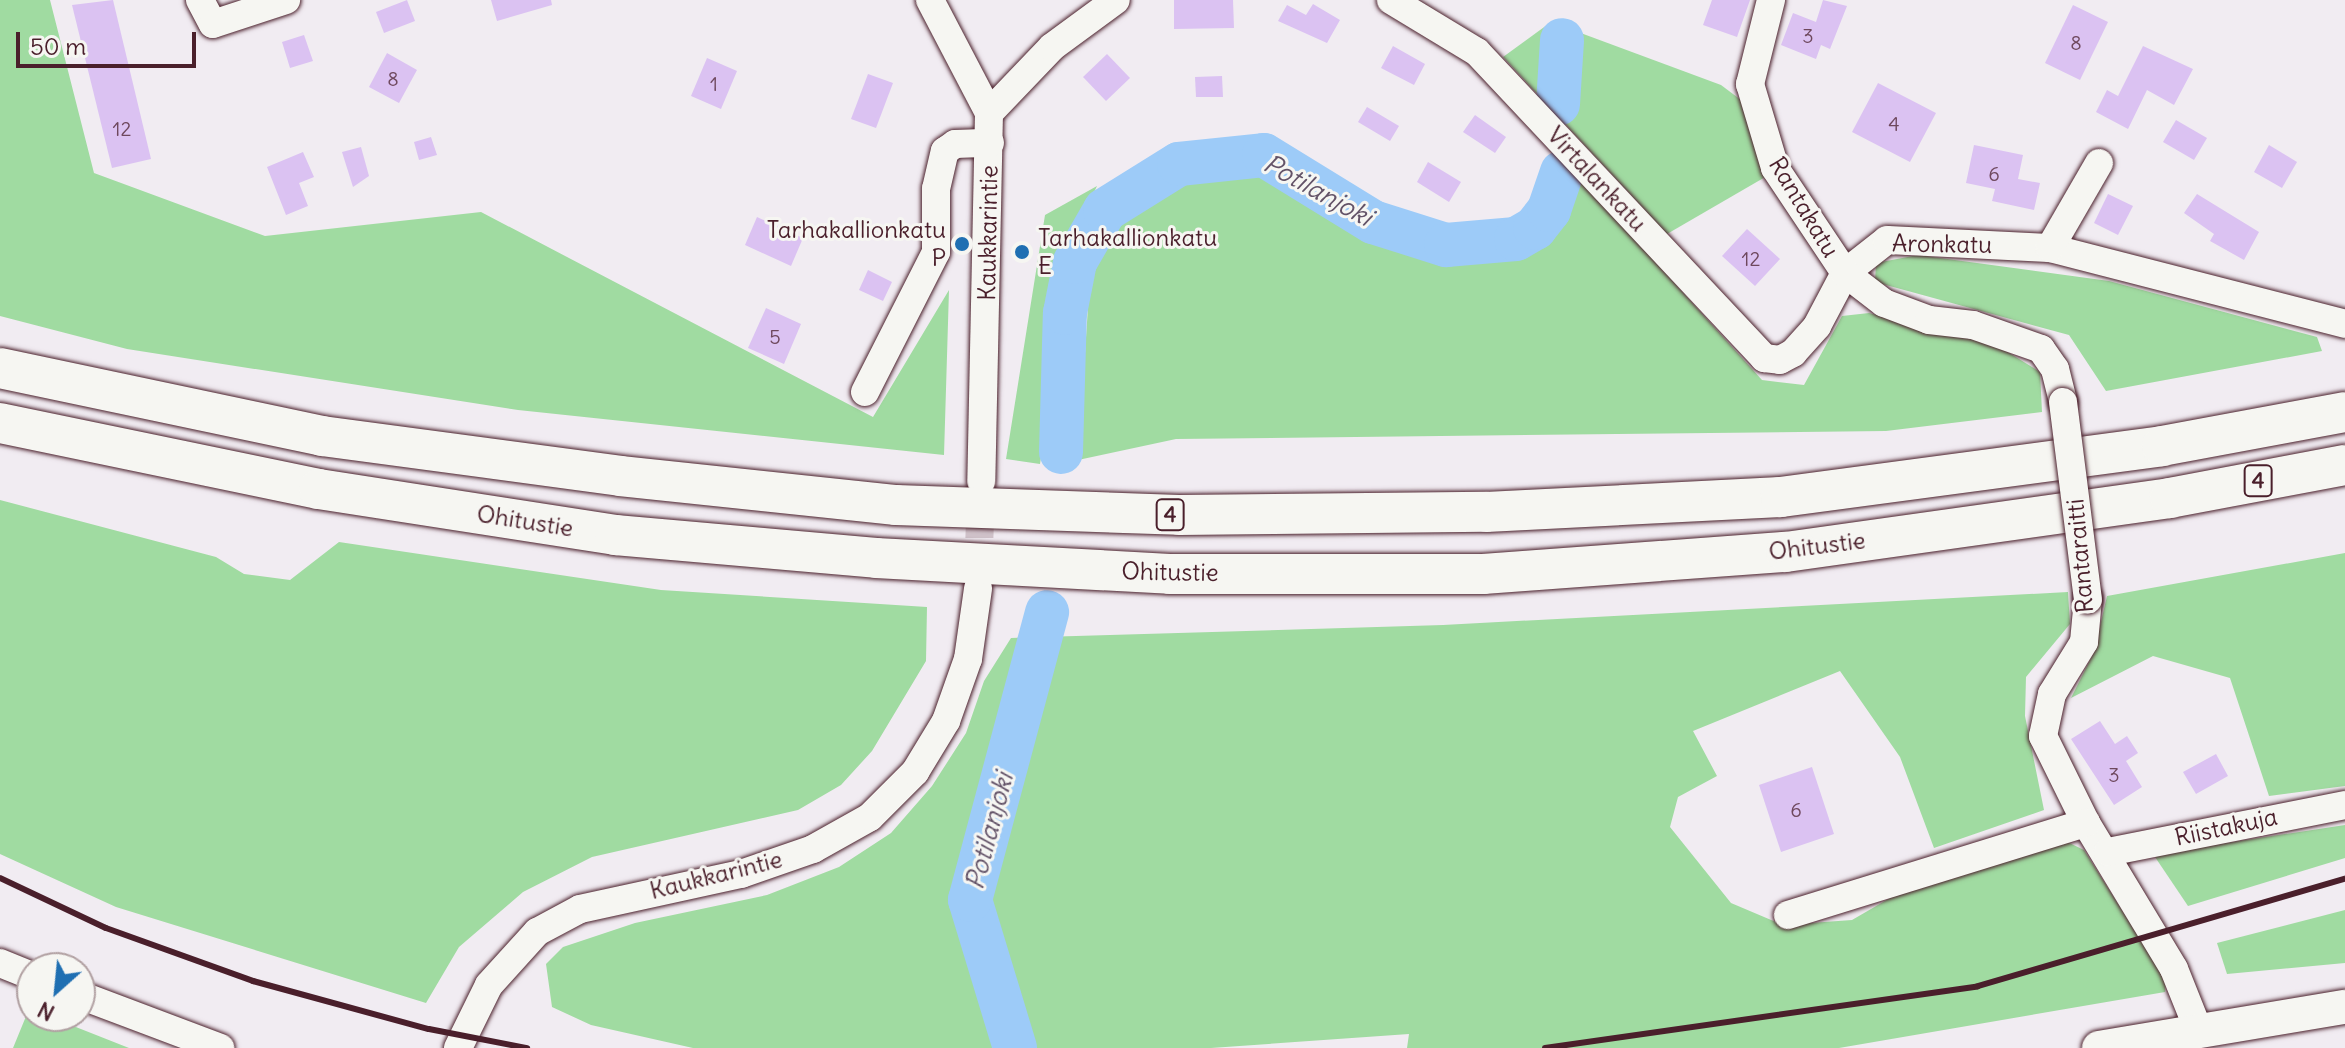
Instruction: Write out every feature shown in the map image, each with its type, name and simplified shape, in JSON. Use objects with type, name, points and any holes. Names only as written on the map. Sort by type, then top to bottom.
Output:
[{"type":"highway","name":"4","points":[[0,368],[322,436],[620,476],[896,505],[1179,515],[1486,512],[1781,497],[2162,446],[2345,412]]},
{"type":"highway","name":"Ohitustie","points":[[0,423],[319,489],[615,535],[876,558],[1170,574],[1483,574],[1786,552],[2170,498],[2345,465]]},
{"type":"main road","points":[[2099,1048],[2198,1029],[2345,1007]]},
{"type":"street","points":[[200,0],[213,24],[286,0]]},
{"type":"street","name":"Kaukkarintie","points":[[930,0],[989,113],[981,481]]},
{"type":"street","points":[[989,113],[1052,47],[1116,0]]},
{"type":"street","name":"Virtalankatu","points":[[1391,0],[1477,52],[1764,358],[1780,360],[1793,353]]},
{"type":"street","name":"Rantakatu","points":[[1771,0],[1750,84],[1775,168],[1845,273]]},
{"type":"street","points":[[865,392],[936,252],[936,189],[945,151],[955,144],[990,143]]},
{"type":"street","points":[[2050,248],[2099,163]]},
{"type":"street","name":"Aronkatu","points":[[1793,353],[1817,326],[1845,273],[1887,240],[2050,248],[2345,324]]},
{"type":"street","name":"Rantaraitti","points":[[1845,273],[1884,303],[1929,320],[2003,333],[2041,349],[2055,369],[2063,402],[2088,599],[2084,642],[2052,694],[2043,736],[2086,823],[2108,852],[2174,969],[2198,1029]]},
{"type":"street","name":"Kaukkarintie","points":[[458,1048],[489,985],[537,932],[580,909],[741,874],[813,849],[870,817],[915,772],[946,721],[968,659],[978,589]]},
{"type":"street","name":"Riistakuja","points":[[2108,852],[2345,805]]},
{"type":"street","points":[[1788,915],[2086,823]]},
{"type":"street","points":[[96,1001],[220,1048]]},
{"type":"green space","points":[[0,0],[50,0],[94,173],[265,236],[481,212],[873,417],[949,290],[944,455],[518,410],[127,349],[0,316]]},
{"type":"green space","points":[[1551,22],[1721,85],[1745,103],[1767,176],[1667,234],[1503,57]]},
{"type":"green space","points":[[1574,172],[1762,380],[1804,385],[1842,316],[1869,313],[1998,346],[2040,372],[2042,412],[1886,431],[1176,439],[1078,460],[1091,261],[1120,219],[1181,182],[1267,175],[1369,241],[1449,257],[1549,242]]},
{"type":"green space","points":[[1097,186],[1054,276],[1050,397],[1040,464],[1006,459],[1045,215]]},
{"type":"green space","points":[[1918,255],[2109,281],[2317,337],[2322,351],[2106,391],[2069,335],[1875,282],[1876,263]]},
{"type":"green space","points":[[0,500],[216,557],[244,574],[290,580],[339,542],[661,590],[927,607],[926,661],[872,751],[841,785],[798,810],[592,857],[523,892],[459,947],[426,1003],[116,907],[0,854]]},
{"type":"green space","points":[[2345,553],[2345,786],[2269,796],[2230,678],[2153,656],[2071,698],[2094,652],[2107,596]]},
{"type":"green space","points":[[2068,592],[2070,624],[2026,677],[2025,716],[2044,810],[1934,848],[1900,757],[1840,671],[1693,731],[1717,776],[1678,797],[1670,827],[1731,903],[1783,925],[1852,920],[1890,898],[2057,837],[2084,850],[2166,980],[2165,992],[1839,1048],[1407,1048],[1409,1034],[1211,1048],[693,1048],[591,1025],[552,1007],[546,964],[563,947],[635,923],[767,895],[839,867],[891,833],[932,786],[966,733],[984,681],[1011,638],[1443,625]]},
{"type":"green space","points":[[2345,825],[2345,858],[2188,906],[2153,854]]},
{"type":"green space","points":[[2345,910],[2345,963],[2227,974],[2217,943]]},
{"type":"green space","points":[[20,1032],[88,1032],[129,1048],[13,1048]]},
{"type":"building","points":[[113,0],[151,159],[112,168],[72,5]]},
{"type":"building","points":[[407,0],[415,21],[384,33],[376,12]]},
{"type":"building","points":[[491,0],[551,0],[552,5],[497,21]]},
{"type":"building","points":[[1174,0],[1233,0],[1234,28],[1174,29]]},
{"type":"building","points":[[1712,0],[1750,0],[1737,37],[1703,25]]},
{"type":"building","points":[[1823,0],[1847,6],[1830,49],[1821,45],[1816,59],[1781,45],[1793,13],[1816,22]]},
{"type":"building","points":[[1313,4],[1340,20],[1327,43],[1278,21],[1287,5],[1306,15]]},
{"type":"building","points":[[2073,5],[2108,22],[2080,80],[2045,63]]},
{"type":"building","points":[[304,35],[313,61],[290,68],[282,42]]},
{"type":"building","points":[[1393,46],[1425,64],[1414,85],[1381,68]]},
{"type":"building","points":[[2143,46],[2193,69],[2174,105],[2147,90],[2128,129],[2096,112],[2107,90],[2118,96]]},
{"type":"building","points":[[387,53],[417,70],[399,103],[369,87]]},
{"type":"building","points":[[1107,54],[1130,78],[1106,101],[1083,77]]},
{"type":"building","points":[[707,58],[737,71],[721,109],[691,96]]},
{"type":"building","points":[[868,74],[893,83],[876,128],[851,119]]},
{"type":"building","points":[[1222,76],[1223,97],[1196,97],[1195,77]]},
{"type":"building","points":[[1878,83],[1936,113],[1910,162],[1852,132]]},
{"type":"building","points":[[1367,107],[1399,126],[1390,141],[1358,122]]},
{"type":"building","points":[[1475,115],[1506,137],[1495,153],[1463,132]]},
{"type":"building","points":[[2176,120],[2207,138],[2194,160],[2163,142]]},
{"type":"building","points":[[431,137],[437,155],[419,160],[414,142]]},
{"type":"building","points":[[1974,145],[2023,155],[2018,179],[2040,183],[2034,210],[1992,201],[1995,189],[1966,183]]},
{"type":"building","points":[[2269,145],[2297,162],[2282,188],[2254,172]]},
{"type":"building","points":[[361,147],[369,176],[353,187],[342,152]]},
{"type":"building","points":[[303,152],[314,177],[299,183],[308,206],[286,215],[267,167]]},
{"type":"building","points":[[1428,162],[1461,182],[1449,202],[1417,182]]},
{"type":"building","points":[[2108,194],[2133,206],[2118,235],[2094,223]]},
{"type":"building","points":[[2197,194],[2259,232],[2244,260],[2210,241],[2214,234],[2184,213]]},
{"type":"building","points":[[757,217],[803,238],[791,266],[745,245]]},
{"type":"building","points":[[1747,229],[1780,259],[1755,286],[1722,256]]},
{"type":"building","points":[[868,270],[892,282],[883,301],[859,290]]},
{"type":"building","points":[[766,308],[801,324],[784,364],[748,348]]},
{"type":"building","points":[[2100,721],[2115,744],[2127,736],[2138,753],[2126,761],[2142,787],[2114,805],[2071,739]]},
{"type":"building","points":[[2216,754],[2228,776],[2196,794],[2183,772]]},
{"type":"building","points":[[1812,767],[1834,834],[1781,852],[1759,785]]},
{"type":"waterway","name":"Potilanjoki","points":[[1558,104],[1562,40]]},
{"type":"waterway","name":"Potilanjoki","points":[[1061,452],[1065,313],[1075,262],[1105,210],[1179,164],[1264,155],[1373,222],[1446,245],[1516,239],[1535,228],[1549,210],[1562,172]]},
{"type":"waterway","name":"Potilanjoki","points":[[1015,1048],[970,900],[1047,612]]},
{"type":"tunnel","points":[[978,580],[981,490]]},
{"type":"railway","points":[[0,878],[106,928],[253,981],[429,1029],[527,1048]]},
{"type":"railway","points":[[1545,1048],[1978,986],[2345,879]]},
{"type":"place","name":"Tarhakallionkatu P","points":[[962,244]]},
{"type":"place","name":"Tarhakallionkatu E","points":[[1022,252]]}]
